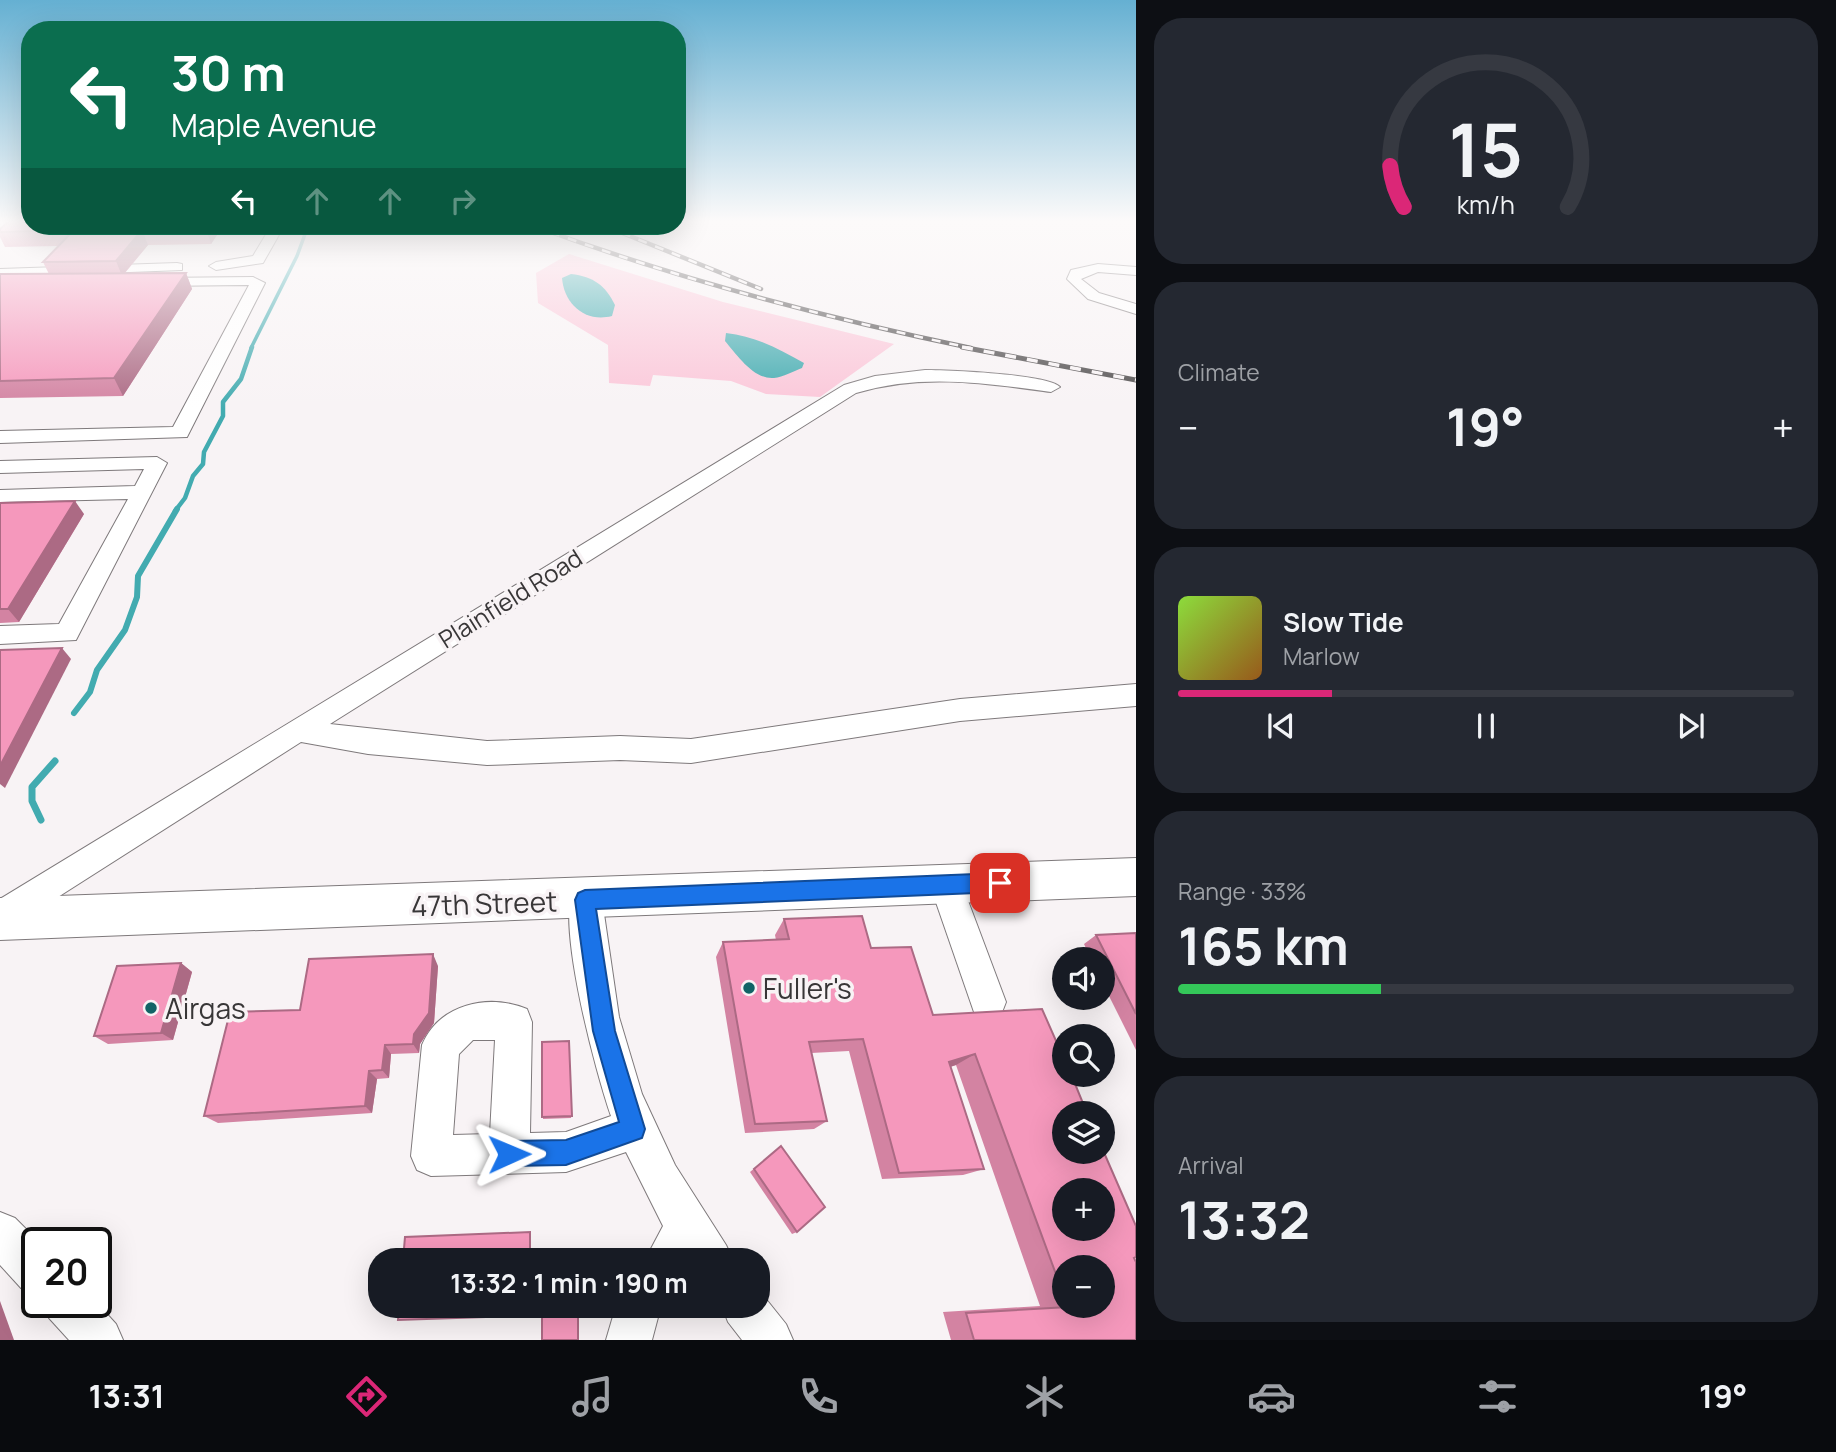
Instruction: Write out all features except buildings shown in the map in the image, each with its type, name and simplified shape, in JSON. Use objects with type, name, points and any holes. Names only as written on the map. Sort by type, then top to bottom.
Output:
[{"type":"main road","name":"47th Street","points":[[0,919],[585,900],[1136,877]]},
{"type":"street","points":[[0,285],[93,284]]},
{"type":"street","points":[[0,437],[180,433],[258,284]]},
{"type":"street","name":"Plainfield Road","points":[[0,919],[297,730],[850,389],[891,377],[936,374],[1051,387]]},
{"type":"street","points":[[71,494],[89,465]]},
{"type":"street","points":[[0,635],[67,633],[142,492]]},
{"type":"street","points":[[946,885],[988,1002]]},
{"type":"street","points":[[585,900],[604,1031],[633,1129],[688,1248]]},
{"type":"street","points":[[509,1154],[566,1152],[633,1129]]},
{"type":"street","points":[[0,1233],[21,1255]]},
{"type":"street","points":[[80,1318],[100,1340]]},
{"type":"street","points":[[629,1340],[635,1318]]},
{"type":"street","points":[[753,1318],[770,1340]]},
{"type":"lane","points":[[1077,284],[1081,289],[1097,297],[1136,309]]},
{"type":"lane","points":[[0,467],[157,463],[142,492],[0,496]]},
{"type":"lane","points":[[297,730],[368,742],[487,753],[621,748],[691,751],[960,710],[1136,695]]},
{"type":"shaded area","points":[[537,284],[664,284],[723,302],[894,344],[820,397],[766,394],[731,381],[653,375],[650,386],[609,383],[608,345],[538,303]]},
{"type":"water","points":[[563,284],[598,284],[615,305],[612,316],[593,317],[585,314],[572,303]]},
{"type":"water","points":[[726,333],[757,340],[776,348],[804,363],[802,368],[774,378],[760,375],[746,366],[725,341]]},
{"type":"waterway","points":[[251,348],[283,284]]},
{"type":"waterway","points":[[175,511],[185,498],[193,476],[203,464],[204,452],[223,416],[223,402],[241,379],[252,347]]},
{"type":"waterway","points":[[74,713],[90,692],[97,670],[125,630],[137,597],[138,576],[177,509]]},
{"type":"waterway","points":[[41,820],[32,801],[32,787],[55,761]]},
{"type":"railway","points":[[709,284],[860,323],[971,348]]},
{"type":"railway","points":[[747,284],[761,289]]},
{"type":"railway","points":[[962,347],[1136,380]]},
{"type":"place","name":"Fuller's","points":[[749,988]]},
{"type":"place","name":"Airgas","points":[[151,1008]]},
{"type":"route","points":[[509,1154],[566,1152],[633,1129],[604,1031],[585,900],[1000,883]]}]
